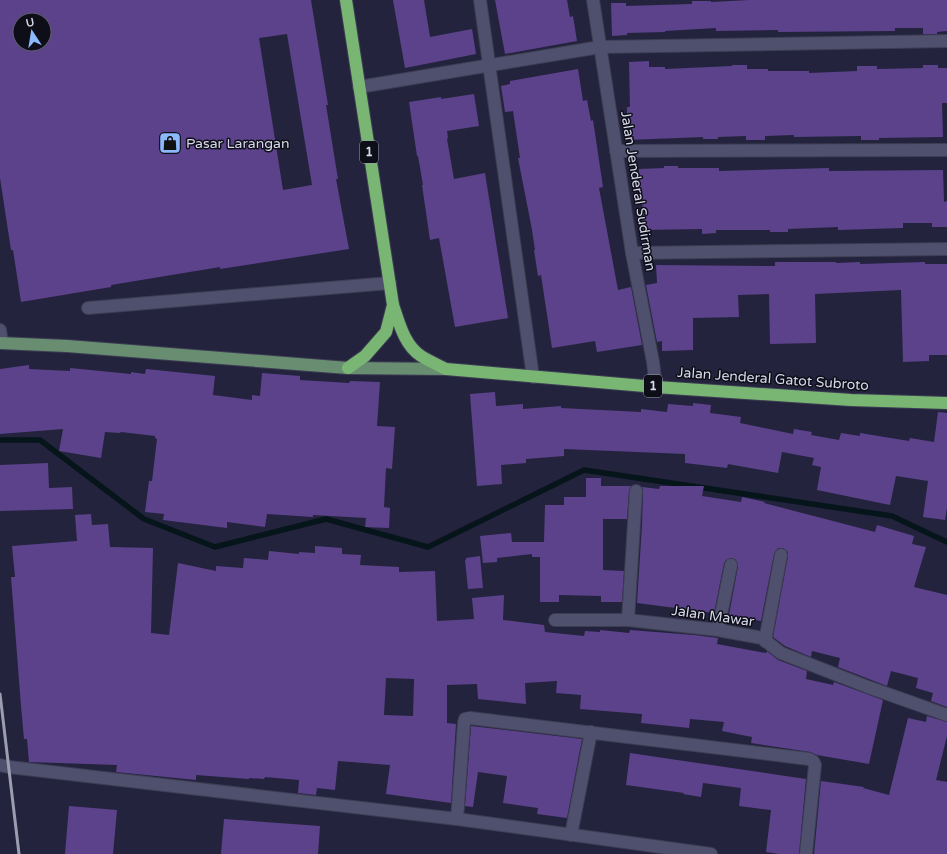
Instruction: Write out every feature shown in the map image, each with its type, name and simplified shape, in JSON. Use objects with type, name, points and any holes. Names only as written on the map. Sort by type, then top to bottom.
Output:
[{"type":"highway","name":"1","points":[[346,0],[394,304]]},
{"type":"highway","name":"Jalan Jenderal Gatot Subroto","points":[[394,304],[400,326],[408,343],[420,355],[446,369],[656,387],[851,400],[947,402]]},
{"type":"highway","points":[[348,368],[365,356],[386,332],[394,304]]},
{"type":"main road","points":[[1,343],[67,346],[348,368],[446,369]]},
{"type":"street","points":[[480,0],[533,377]]},
{"type":"street","name":"Jalan Jenderal Sudirman","points":[[593,0],[632,253],[653,362],[656,387]]},
{"type":"street","points":[[359,87],[600,47],[947,41]]},
{"type":"street","points":[[616,151],[947,150]]},
{"type":"street","points":[[632,253],[947,249]]},
{"type":"street","points":[[88,308],[390,283]]},
{"type":"street","points":[[0,330],[1,343]]},
{"type":"street","points":[[628,620],[636,491]]},
{"type":"street","points":[[765,641],[781,555]]},
{"type":"street","points":[[718,630],[731,565]]},
{"type":"street","name":"Jalan Mawar","points":[[555,620],[628,620],[718,630],[762,638],[781,653],[868,687],[947,715]]},
{"type":"street","points":[[457,819],[464,723],[465,719],[470,718],[809,759],[813,761],[815,766],[806,854]]},
{"type":"street","points":[[571,835],[591,732]]},
{"type":"street","points":[[0,765],[457,819],[711,854]]},
{"type":"building","name":"Pasar Larangan","points":[[0,0],[311,0],[328,105],[326,105],[338,179],[336,179],[349,249],[220,269],[220,267],[21,302],[13,250],[11,250],[0,178]],"holes":[[[287,34],[312,185],[283,190],[259,38]]]},
{"type":"building","points":[[393,0],[424,0],[430,37],[472,29],[476,54],[405,68]]},
{"type":"building","points":[[495,0],[567,0],[570,17],[573,16],[577,41],[505,54]]},
{"type":"building","points":[[749,0],[947,0],[947,31],[937,32],[937,34],[923,34],[923,28],[895,28],[895,31],[778,32],[778,30],[716,31],[716,28],[627,33],[627,35],[612,36],[611,3],[626,3],[626,6],[692,4],[692,1],[711,2]]},
{"type":"building","points":[[649,61],[649,67],[665,67],[665,69],[747,65],[747,69],[768,69],[768,71],[809,71],[809,73],[857,71],[857,66],[877,66],[877,69],[923,68],[923,65],[938,65],[938,68],[947,68],[947,103],[942,103],[943,137],[879,138],[879,140],[861,140],[861,136],[794,137],[794,135],[765,136],[765,140],[746,140],[746,136],[718,137],[718,139],[703,139],[703,137],[627,140],[627,107],[630,107],[629,62]]},
{"type":"building","points":[[578,69],[583,101],[587,100],[591,121],[593,120],[603,187],[599,188],[618,290],[631,287],[642,345],[597,352],[595,341],[552,348],[541,275],[538,276],[532,230],[518,158],[520,158],[513,111],[505,112],[501,86],[510,84],[510,81]]},
{"type":"building","points":[[474,94],[479,126],[447,131],[447,139],[454,179],[485,173],[508,318],[455,327],[439,238],[430,240],[423,185],[409,102]]},
{"type":"building","points":[[664,166],[678,166],[678,168],[719,168],[719,171],[829,168],[829,171],[943,170],[944,202],[947,201],[947,227],[932,227],[932,223],[903,223],[903,228],[838,230],[838,227],[788,229],[788,232],[770,232],[770,230],[716,230],[716,233],[702,234],[702,229],[643,230],[642,193],[639,193],[639,169],[664,168]]},
{"type":"building","points":[[775,262],[860,262],[860,264],[925,262],[925,264],[947,264],[947,355],[929,355],[929,361],[903,362],[901,290],[815,294],[816,343],[770,344],[769,294],[738,295],[739,317],[693,318],[693,350],[662,351],[662,341],[657,342],[646,285],[657,283],[656,265],[775,266]]},
{"type":"building","points":[[29,365],[29,369],[70,371],[70,368],[145,374],[146,369],[215,376],[213,395],[252,400],[252,395],[260,396],[262,373],[300,376],[300,380],[349,383],[350,381],[380,382],[377,426],[395,427],[392,469],[386,468],[384,507],[390,508],[389,528],[365,527],[366,518],[267,514],[265,527],[227,522],[227,528],[163,520],[164,514],[145,512],[149,481],[152,481],[157,439],[155,436],[121,432],[105,432],[101,458],[59,451],[63,429],[0,434],[0,369]]},
{"type":"building","points":[[495,392],[496,406],[523,404],[523,409],[561,406],[561,408],[641,412],[641,409],[667,412],[668,404],[693,406],[693,403],[711,405],[710,413],[741,417],[740,423],[793,434],[794,429],[812,432],[811,435],[839,440],[841,433],[860,436],[860,433],[909,441],[910,438],[934,442],[938,412],[947,413],[947,508],[945,520],[923,517],[928,481],[896,476],[890,505],[817,490],[821,467],[812,465],[814,458],[782,452],[778,473],[728,464],[727,468],[685,463],[685,454],[564,449],[564,456],[526,459],[526,463],[501,465],[502,484],[477,486],[470,394]]},
{"type":"building","points":[[48,463],[49,488],[72,487],[73,509],[0,511],[0,465]]},
{"type":"building","points":[[586,478],[601,478],[601,486],[631,486],[629,491],[627,519],[603,519],[603,570],[624,571],[622,602],[601,602],[601,596],[559,595],[559,602],[540,602],[540,557],[532,557],[532,554],[497,558],[497,562],[483,563],[480,536],[511,533],[512,542],[544,542],[545,505],[564,505],[564,497],[586,497]]},
{"type":"building","points":[[660,486],[704,486],[702,496],[741,502],[742,497],[875,532],[877,525],[914,536],[912,544],[926,547],[914,587],[947,595],[947,707],[931,701],[933,693],[916,688],[918,678],[891,671],[887,686],[838,667],[840,658],[812,651],[811,657],[785,646],[773,637],[788,556],[788,552],[783,548],[778,548],[774,554],[761,621],[729,615],[738,566],[736,560],[732,558],[726,560],[724,563],[714,613],[637,603],[642,525],[642,487],[659,489]]},
{"type":"building","points":[[91,514],[92,525],[108,524],[110,547],[153,548],[151,633],[169,635],[178,563],[216,571],[216,566],[243,568],[244,558],[268,560],[269,551],[299,554],[299,552],[315,553],[315,546],[342,548],[342,554],[361,555],[360,565],[399,567],[399,572],[435,571],[437,621],[474,619],[472,598],[504,595],[503,620],[544,625],[545,632],[584,636],[585,631],[600,632],[600,630],[629,633],[630,630],[694,635],[718,638],[717,644],[766,653],[767,651],[778,660],[807,671],[806,679],[833,685],[834,682],[883,700],[869,764],[817,755],[810,752],[751,743],[752,737],[722,731],[724,722],[690,719],[689,728],[641,723],[642,714],[580,709],[581,695],[556,693],[557,681],[525,683],[526,704],[478,699],[477,684],[447,685],[447,723],[456,724],[451,803],[386,794],[390,765],[338,761],[335,790],[317,788],[316,795],[298,793],[299,780],[265,777],[264,779],[249,779],[196,775],[196,780],[116,772],[117,765],[29,762],[27,739],[24,739],[21,706],[11,577],[15,577],[12,546],[77,541],[75,515]],"holes":[[[386,678],[414,679],[413,716],[384,715]]]},
{"type":"building","points":[[480,556],[483,588],[468,589],[465,560],[466,558]]},
{"type":"building","points":[[927,716],[947,722],[947,736],[936,780],[947,782],[947,854],[814,854],[821,781],[864,787],[863,788],[889,795],[908,718],[926,722]]},
{"type":"building","points":[[471,726],[582,739],[567,818],[537,814],[538,808],[503,803],[507,776],[478,772],[473,807],[465,806]]},
{"type":"building","points":[[630,753],[806,779],[799,854],[779,854],[766,852],[771,810],[739,806],[741,788],[703,783],[701,797],[683,794],[684,793],[626,785]]},
{"type":"building","points":[[69,806],[117,810],[113,854],[65,854]]},
{"type":"building","points":[[224,819],[320,826],[318,854],[221,854]]},
{"type":"waterway","points":[[0,440],[40,440],[144,519],[215,547],[326,519],[428,547],[584,470],[892,516],[947,542]]},
{"type":"railway","points":[[0,694],[19,854]]},
{"type":"place","name":"Pasar Larangan","points":[[170,143]]}]
